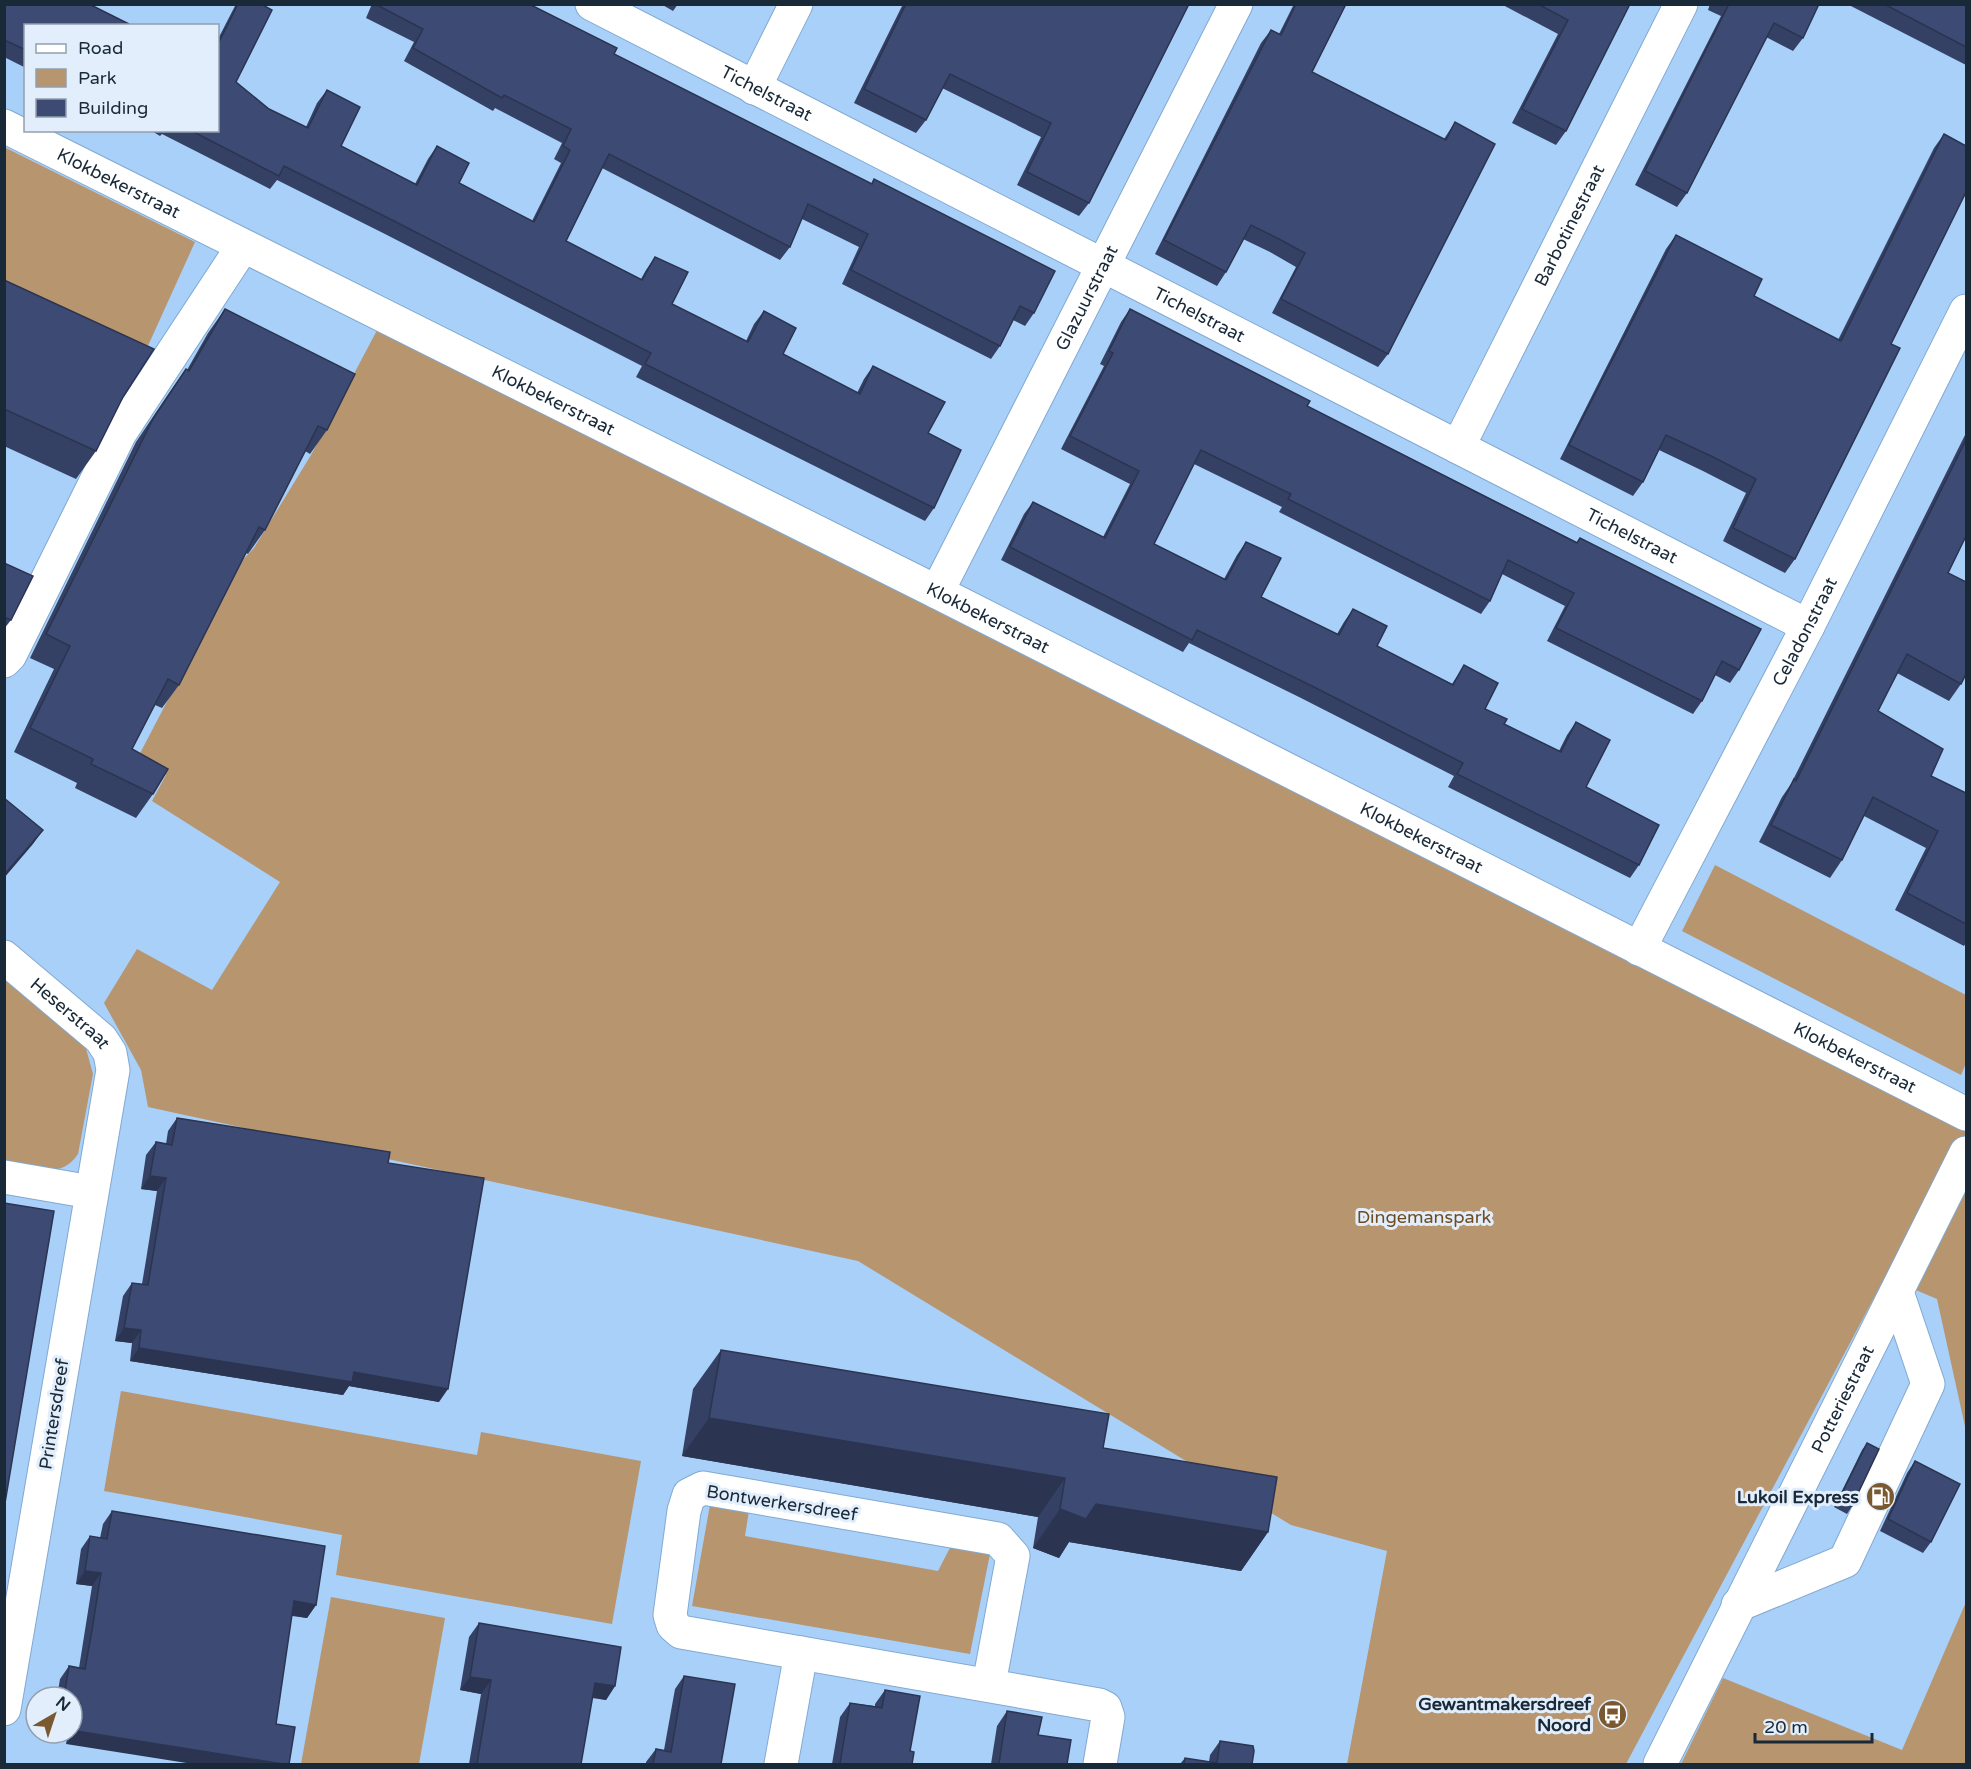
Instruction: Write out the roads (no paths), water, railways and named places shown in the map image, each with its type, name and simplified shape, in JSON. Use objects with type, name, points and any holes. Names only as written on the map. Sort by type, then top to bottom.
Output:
[{"type":"street","name":"Tichelstraat","points":[[592,4],[1808,626]]},
{"type":"street","points":[[754,88],[796,4]]},
{"type":"street","name":"Glazuurstraat","points":[[937,592],[1236,4]]},
{"type":"street","name":"Barbotinestraat","points":[[1458,447],[1681,4]]},
{"type":"street","name":"Klokbekerstraat","points":[[4,126],[937,592],[1966,1114]]},
{"type":"street","points":[[4,661],[10,655],[120,433],[243,246]]},
{"type":"street","name":"Celadonstraat","points":[[1639,949],[1808,626],[1966,311]]},
{"type":"street","name":"Heserstraat","points":[[4,957],[101,1039],[110,1053],[112,1070],[105,1120]]},
{"type":"street","name":"Printersdreef","points":[[4,1709],[105,1120]]},
{"type":"street","name":"Potteriestraat","points":[[1660,1764],[1966,1153]]},
{"type":"street","points":[[4,1177],[91,1192]]},
{"type":"street","points":[[1738,1605],[1845,1561],[1928,1384],[1897,1293]]},
{"type":"street","name":"Bontwerkersdreef","points":[[989,1684],[1013,1556],[998,1539],[703,1488],[689,1495],[684,1511],[670,1615],[673,1625],[681,1632],[1099,1705],[1105,1708],[1108,1717],[1100,1764]]},
{"type":"street","points":[[781,1764],[801,1653]]},
{"type":"place","name":"Lukoil Express","points":[[1880,1497]]},
{"type":"place","name":"Gewantmakersdreef Noord","points":[[1612,1714]]},
{"type":"park label","name":"Dingemanspark","points":[[1424,1217]]}]
